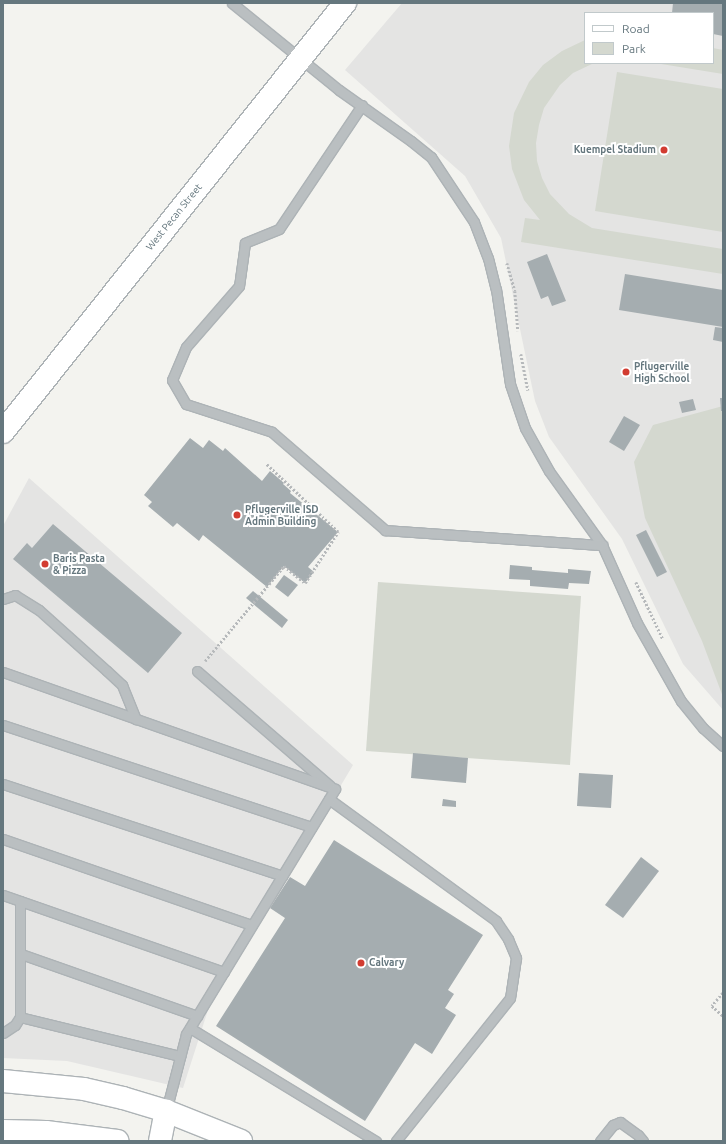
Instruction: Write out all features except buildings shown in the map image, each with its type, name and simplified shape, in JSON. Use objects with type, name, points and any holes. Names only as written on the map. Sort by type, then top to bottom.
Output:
[{"type":"main road","name":"West Pecan Street","points":[[3,432],[345,3]]},
{"type":"main road","points":[[3,1081],[84,1089],[123,1098],[166,1111],[241,1141]]},
{"type":"main road","points":[[160,1141],[166,1111]]},
{"type":"main road","points":[[3,1131],[46,1132],[116,1141]]},
{"type":"lane","points":[[232,3],[339,90],[362,105],[431,157],[474,222],[488,258],[498,294],[510,384],[525,428],[549,471],[602,545],[637,623],[681,701],[703,728],[723,746]]},
{"type":"lane","points":[[362,105],[279,229],[245,243],[239,286],[186,347],[172,380],[186,404],[272,432],[386,530],[602,545]]},
{"type":"lane","points":[[3,599],[14,595],[39,610],[107,671],[122,685],[136,719]]},
{"type":"lane","points":[[197,671],[334,789]]},
{"type":"lane","points":[[3,672],[334,789]]},
{"type":"lane","points":[[3,725],[312,827]]},
{"type":"lane","points":[[3,784],[282,876]]},
{"type":"lane","points":[[166,1111],[186,1034],[334,789]]},
{"type":"lane","points":[[329,799],[496,921],[508,939],[516,958],[510,998],[396,1141]]},
{"type":"lane","points":[[3,839],[252,925]]},
{"type":"lane","points":[[3,895],[224,972]]},
{"type":"lane","points":[[3,1033],[15,1025],[20,1017],[20,901]]},
{"type":"lane","points":[[21,954],[197,1016]]},
{"type":"lane","points":[[20,1017],[180,1056]]},
{"type":"lane","points":[[190,1028],[376,1141]]},
{"type":"lane","points":[[600,1141],[613,1124],[620,1122],[638,1135],[643,1141]]},
{"type":"path","points":[[507,263],[515,291],[518,337]]},
{"type":"path","points":[[521,351],[529,392]]},
{"type":"path","points":[[197,671],[284,566],[305,583],[338,532],[265,464]]},
{"type":"path","points":[[634,579],[664,640]]},
{"type":"path","points":[[723,993],[712,1006],[723,1016]]},
{"type":"shaded area","name":"Pflugerville High School","points":[[402,3],[723,3],[723,710],[683,664],[622,539],[549,437],[535,401],[501,238],[465,176],[345,70]]},
{"type":"shaded area","points":[[29,478],[353,765],[208,1010],[183,1088],[67,1061],[3,1058],[3,526]]},
{"type":"green space","points":[[584,40],[584,64],[592,64],[573,73],[560,85],[544,108],[536,143],[537,161],[542,178],[550,194],[569,214],[592,228],[723,249],[723,274],[521,242],[525,218],[540,220],[524,200],[512,169],[509,146],[514,113],[529,82],[543,65],[562,51]]},
{"type":"green space","points":[[714,48],[723,50],[723,74],[661,64],[714,64]]},
{"type":"green space","name":"Kuempel Stadium","points":[[617,72],[723,89],[723,232],[595,211]]},
{"type":"green space","points":[[723,406],[723,697],[702,641],[645,518],[634,462],[653,425]]},
{"type":"green space","points":[[378,582],[581,596],[570,765],[366,751]]},
{"type":"place","name":"Kuempel Stadium","points":[[664,150]]},
{"type":"place","name":"Pflugerville High School","points":[[626,372]]},
{"type":"place","name":"Pflugerville ISD Admin Building","points":[[237,515]]},
{"type":"place","name":"Baris Pasta & Pizza","points":[[45,564]]},
{"type":"place","name":"Calvary","points":[[361,963]]}]
